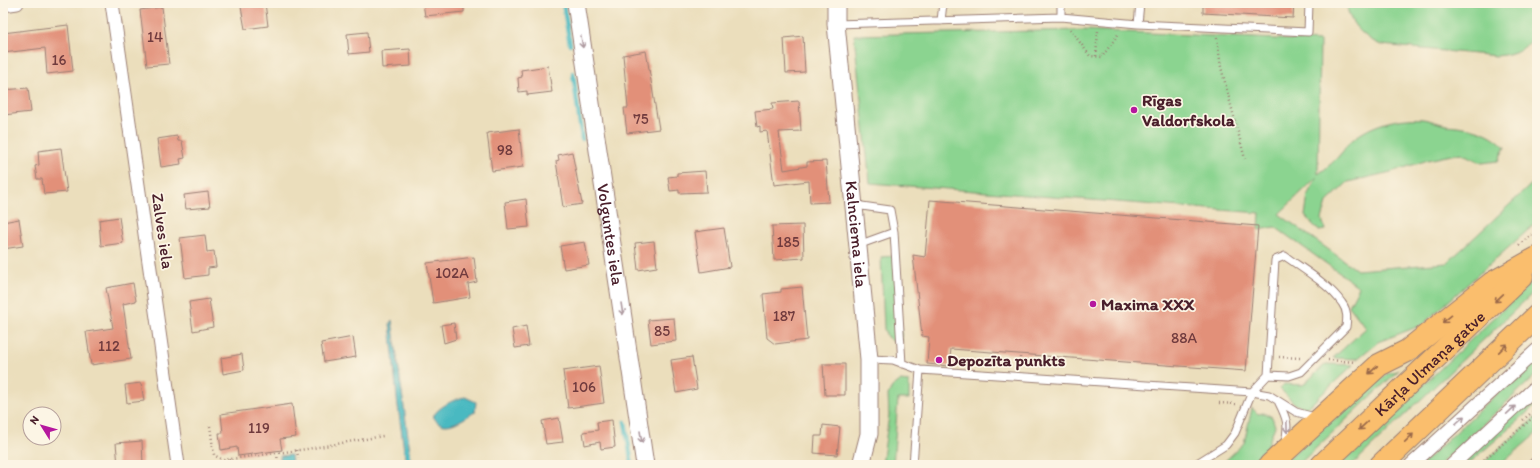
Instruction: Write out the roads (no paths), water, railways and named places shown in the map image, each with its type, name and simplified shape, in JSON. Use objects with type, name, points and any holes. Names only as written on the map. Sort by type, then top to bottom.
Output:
[{"type":"highway","points":[[1277,459],[1379,365],[1407,351],[1492,283],[1537,258]]},
{"type":"highway","name":"Kārļa Ulmaņa gatve","points":[[1322,465],[1537,261]]},
{"type":"highway","points":[[1381,465],[1537,316]]},
{"type":"street","points":[[3,5],[17,3]]},
{"type":"street","name":"Zalves iela","points":[[112,3],[178,465]]},
{"type":"street","name":"Volguntes iela","points":[[576,3],[645,465]]},
{"type":"street","name":"Kalnciema iela","points":[[836,3],[836,24],[870,359],[869,434],[861,465]]},
{"type":"street","points":[[1411,465],[1537,350]]},
{"type":"street","points":[[1452,465],[1537,386]]},
{"type":"lane","points":[[942,20],[943,3]]},
{"type":"lane","points":[[1061,3],[1061,16]]},
{"type":"lane","points":[[1138,24],[1140,3]]},
{"type":"lane","points":[[836,24],[1061,16],[1138,24],[1308,32],[1310,3]]},
{"type":"lane","points":[[854,205],[890,210],[894,232],[902,364]]},
{"type":"lane","points":[[858,245],[894,232]]},
{"type":"lane","points":[[1194,465],[1226,445],[1235,433],[1252,392],[1268,375],[1275,260],[1285,256],[1325,286],[1343,304],[1347,314],[1346,327],[1301,372],[1288,376],[1268,375]]},
{"type":"lane","points":[[870,359],[893,360],[920,370],[1252,392],[1269,395],[1296,412],[1312,416],[1325,414]]},
{"type":"lane","points":[[913,465],[920,370]]},
{"type":"lane","points":[[1277,459],[1288,429],[1287,419],[1279,402]]},
{"type":"lane","points":[[1531,465],[1537,460]]},
{"type":"water","points":[[392,320],[412,465],[406,465],[397,399],[390,323]]},
{"type":"water","points":[[465,397],[476,402],[475,412],[453,424],[447,425],[437,422],[433,416],[439,409],[456,399]]},
{"type":"water","points":[[291,455],[292,465],[281,465],[280,456]]},
{"type":"waterway","points":[[563,3],[570,44]]},
{"type":"waterway","points":[[573,73],[582,139]]},
{"type":"waterway","points":[[625,422],[632,465]]},
{"type":"place","name":"Rīgas Valdorfskola","points":[[1134,110]]},
{"type":"place","name":"Maxima XXX","points":[[1093,304]]},
{"type":"place","name":"Depozīta punkts","points":[[939,360]]}]
